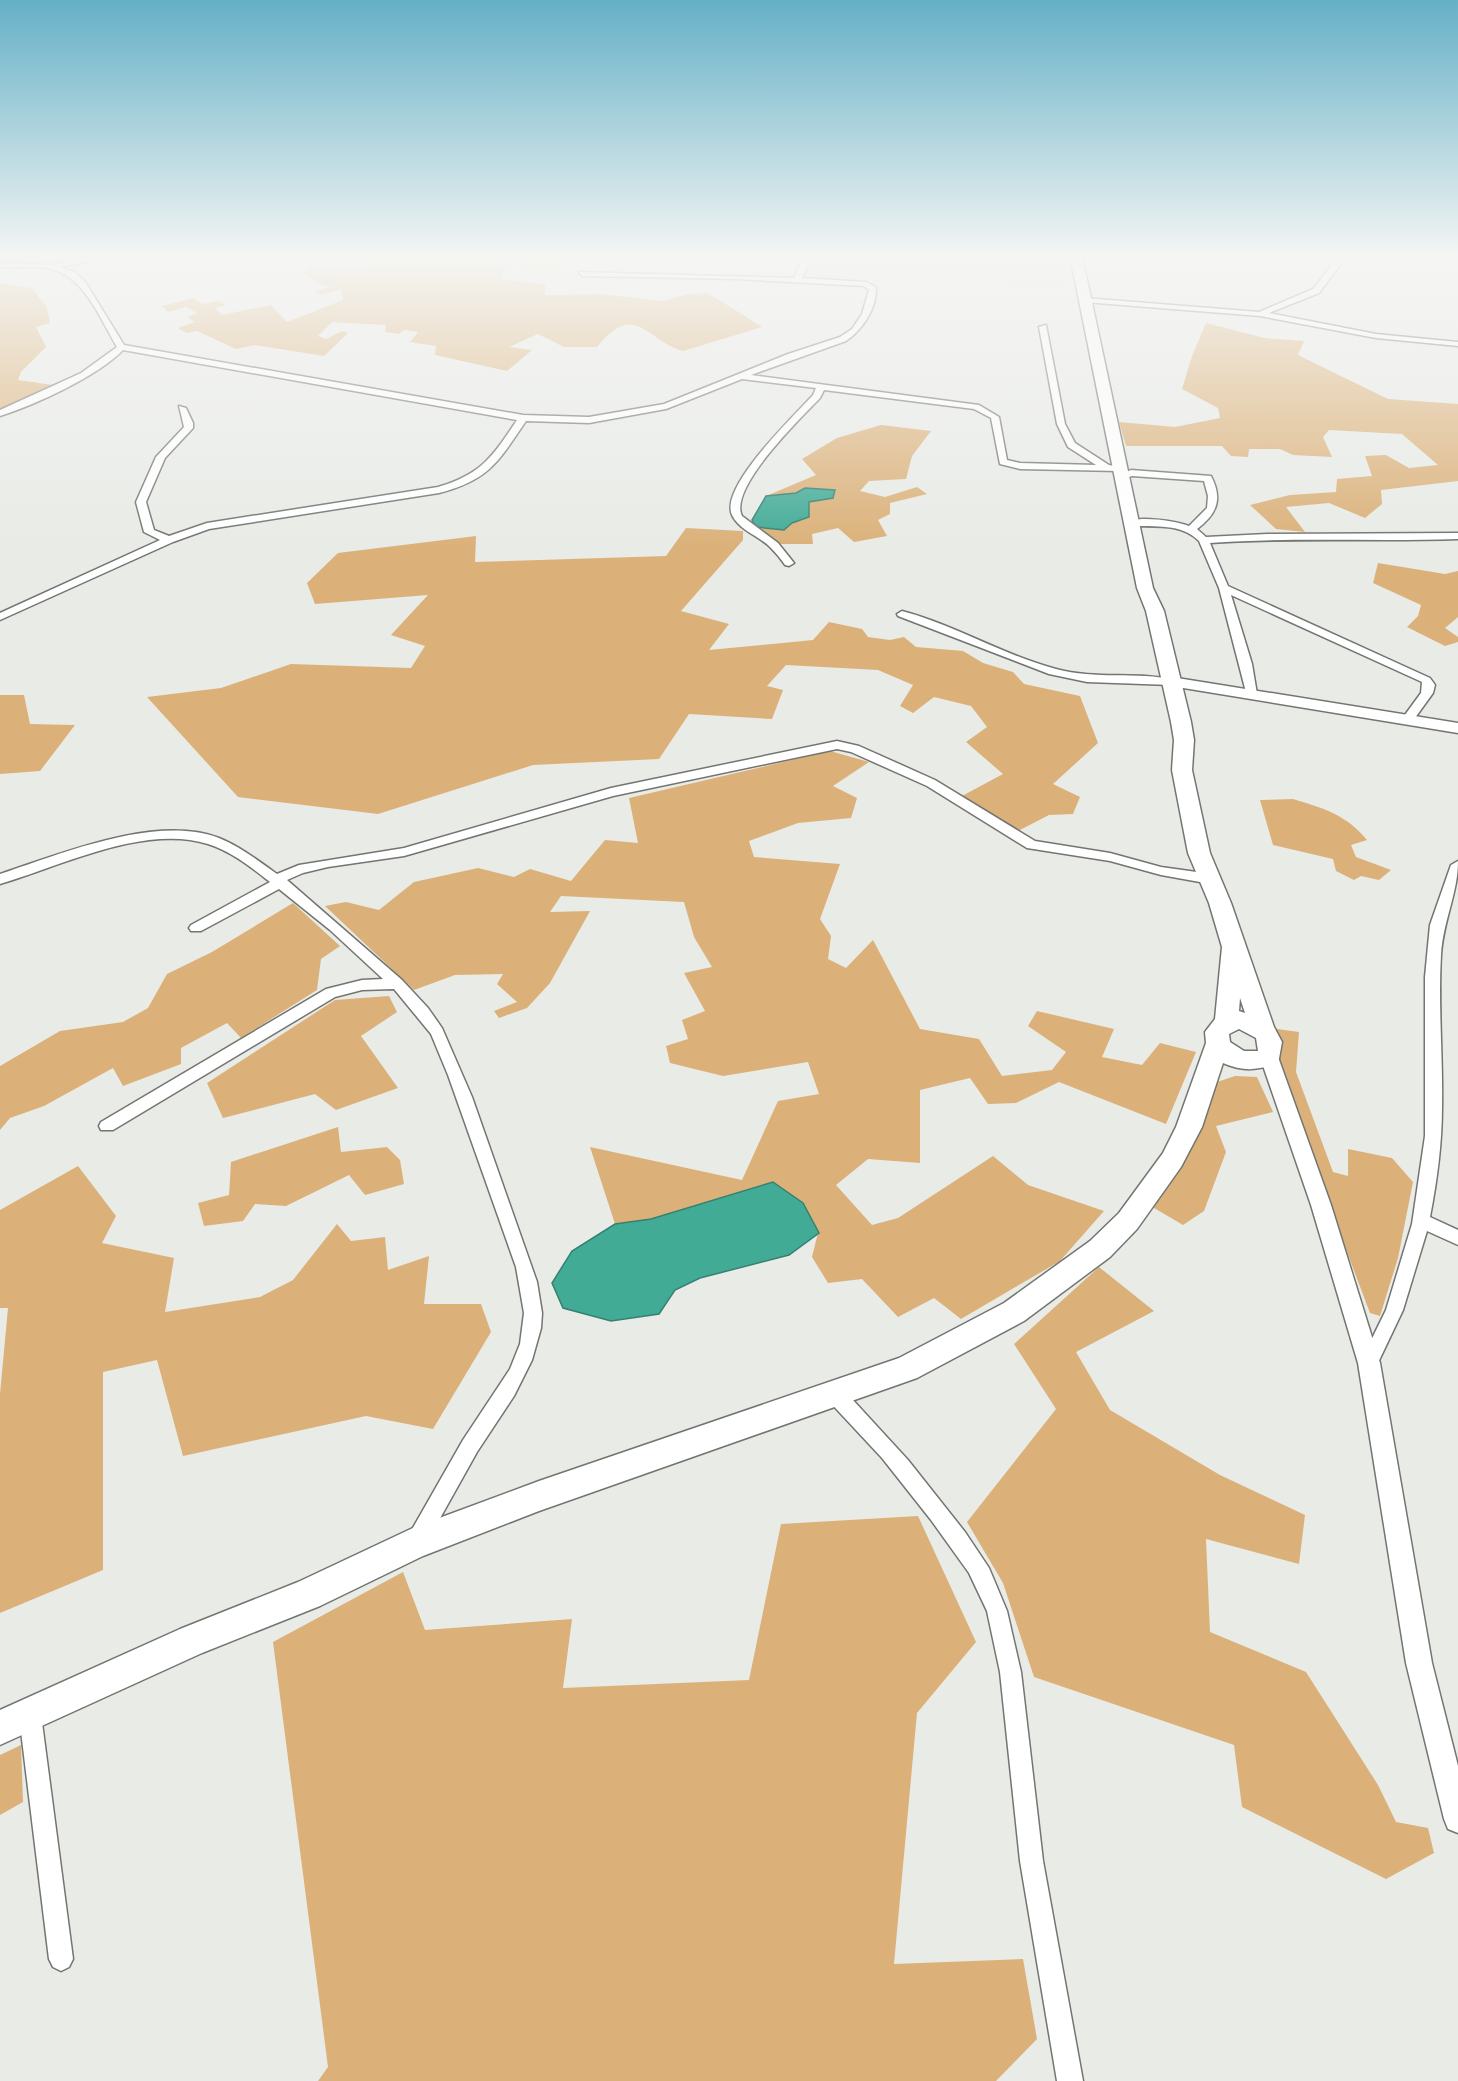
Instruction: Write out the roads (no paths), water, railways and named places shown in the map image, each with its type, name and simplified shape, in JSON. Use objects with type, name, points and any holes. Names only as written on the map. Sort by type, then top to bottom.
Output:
[{"type":"main road","points":[[1094,353],[1115,471],[1131,523],[1145,588],[1155,611],[1181,722],[1184,740],[1182,770],[1199,853],[1211,879],[1263,1029],[1270,1038],[1272,1048],[1269,1057],[1259,1062],[1247,1063],[1225,1054],[1222,1033]]},
{"type":"main road","points":[[1171,682],[1458,728]]},
{"type":"main road","points":[[0,1728],[192,1641],[308,1594],[415,1543],[539,1496],[907,1369],[1014,1312],[1100,1249],[1128,1221],[1172,1160],[1189,1127],[1222,1033],[1232,940]]},
{"type":"main road","points":[[1222,1033],[1245,1021],[1263,1029]]},
{"type":"street","points":[[0,413],[78,377],[112,353]]},
{"type":"street","points":[[156,353],[523,418],[589,420],[640,413],[666,406],[804,353]]},
{"type":"street","points":[[1048,353],[1061,424],[1071,445],[1115,471]]},
{"type":"street","points":[[741,376],[820,388],[952,403],[986,410],[995,417],[1001,459],[1009,465],[1208,478],[1215,504],[1213,510],[1191,529]]},
{"type":"street","points":[[789,563],[774,546],[740,518],[734,509],[735,502],[752,471],[817,396],[820,388]]},
{"type":"street","points":[[169,540],[148,532],[141,502],[161,457],[188,428],[189,423],[182,408]]},
{"type":"street","points":[[0,617],[169,540],[199,529],[232,521],[456,485],[479,476],[493,464],[523,418]]},
{"type":"street","points":[[1131,523],[1163,524],[1191,529],[1204,540],[1224,588],[1251,694]]},
{"type":"street","points":[[1204,540],[1273,536],[1323,539],[1458,536]]},
{"type":"street","points":[[1224,588],[1426,680],[1429,685],[1427,693],[1408,719]]},
{"type":"street","points":[[902,614],[965,637],[1014,659],[1073,677],[1113,681],[1145,679],[1171,682]]},
{"type":"street","points":[[196,928],[300,869],[404,852],[611,792],[837,745],[855,749],[931,783],[1032,845],[1058,851],[1110,857],[1211,879]]},
{"type":"street","points":[[0,879],[94,850],[160,835],[184,834],[214,841],[280,881],[397,984],[435,1030],[472,1120],[532,1294],[532,1327],[528,1349],[515,1376],[471,1445],[415,1543]]},
{"type":"street","points":[[1369,1363],[1384,1338],[1411,1263],[1419,1220],[1433,1136],[1433,1003],[1437,926],[1458,865]]},
{"type":"street","points":[[107,1126],[331,993],[362,985],[397,984]]},
{"type":"street","points":[[1269,1057],[1321,1205],[1369,1363],[1419,1663],[1458,1819]]},
{"type":"street","points":[[1419,1220],[1458,1238]]},
{"type":"street","points":[[834,1393],[863,1422],[910,1477],[966,1550],[987,1585],[999,1618],[1009,1669],[1027,1831],[1071,2081]]},
{"type":"street","points":[[30,1715],[61,1959]]}]
